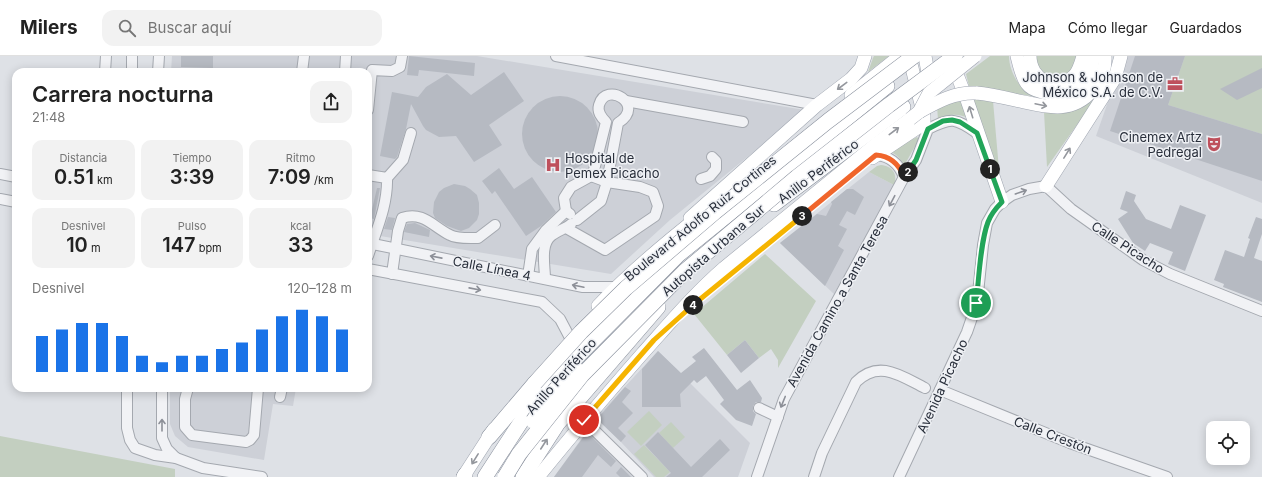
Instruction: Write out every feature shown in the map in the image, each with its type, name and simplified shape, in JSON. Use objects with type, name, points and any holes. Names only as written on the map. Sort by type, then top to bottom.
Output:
[{"type":"highway","points":[[489,437],[581,332],[626,288],[715,212],[816,131],[914,56]]},
{"type":"highway","name":"Anillo Periférico","points":[[485,477],[526,414],[554,380],[678,255],[925,56]]},
{"type":"highway","name":"Autopista Urbana Sur","points":[[495,477],[555,390],[673,270],[845,129],[938,56]]},
{"type":"highway","name":"Autopista Urbana Sur","points":[[505,477],[519,454],[582,375],[685,271],[797,177],[889,105],[955,56]]},
{"type":"highway","name":"Anillo Periférico","points":[[523,477],[558,423],[667,296],[710,257],[770,208],[911,113],[967,56]]},
{"type":"main road","points":[[658,249],[691,216],[816,105],[851,79],[868,56]]},
{"type":"main road","name":"Boulevard Adolfo Ruiz Cortines","points":[[464,476],[503,415],[568,336],[616,286],[658,249],[900,56]]},
{"type":"main road","points":[[654,340],[693,305],[876,155],[920,126],[924,121],[924,116],[909,56]]},
{"type":"main road","points":[[925,56],[930,82],[931,100],[931,114],[928,129]]},
{"type":"main road","points":[[949,56],[967,100],[977,133],[1002,202]]},
{"type":"main road","points":[[538,477],[584,420],[680,310],[702,288],[724,268],[876,144],[911,113],[929,93],[975,56]]},
{"type":"main road","points":[[1017,56],[1020,71],[1028,85],[1039,91],[1050,94],[1061,94],[1080,87],[1087,79],[1093,65],[1093,56]]},
{"type":"main road","points":[[1030,56],[1030,64],[1034,73],[1041,80],[1057,83],[1066,81],[1074,76],[1083,56]]},
{"type":"main road","points":[[911,113],[947,97],[960,93],[997,95],[1046,107],[1063,108],[1077,103],[1088,96],[1096,86],[1103,73],[1105,56]]},
{"type":"main road","points":[[1115,78],[1116,56]]},
{"type":"main road","points":[[1046,186],[1115,78],[1121,56]]},
{"type":"street","points":[[105,68],[106,56]]},
{"type":"street","points":[[132,56],[132,68]]},
{"type":"street","points":[[158,68],[159,56]]},
{"type":"street","points":[[302,68],[304,56]]},
{"type":"street","points":[[345,68],[346,56]]},
{"type":"street","points":[[372,70],[392,71],[400,67],[402,56]]},
{"type":"street","points":[[556,56],[816,105]]},
{"type":"street","points":[[549,233],[566,228],[577,220],[601,201],[607,182],[618,123],[624,120],[628,114],[626,101],[621,96],[615,94],[608,95],[603,98],[599,104],[601,117],[606,122],[594,170],[591,176],[571,187],[564,198],[566,211],[577,220]]},
{"type":"street","points":[[626,101],[743,122]]},
{"type":"street","points":[[928,129],[943,121],[952,120],[960,122],[977,133]]},
{"type":"street","name":"Avenida Camino a Santa Teresa","points":[[757,477],[784,399],[904,177],[916,160],[928,129]]},
{"type":"street","points":[[372,240],[380,222],[388,190],[387,178],[403,160],[411,133]]},
{"type":"street","points":[[876,155],[886,157],[896,162],[904,177]]},
{"type":"street","points":[[701,179],[710,176],[716,169],[716,161],[712,158]]},
{"type":"street","points":[[0,174],[12,176]]},
{"type":"street","points":[[372,176],[387,178]]},
{"type":"street","points":[[566,228],[605,250],[655,216],[658,206],[653,192],[640,187],[607,182],[591,176]]},
{"type":"street","name":"Avenida Picacho","points":[[900,477],[967,332],[976,303],[983,245],[988,223],[995,209],[1012,195],[1029,189],[1046,186]]},
{"type":"street","name":"Calle Picacho","points":[[1046,186],[1071,208],[1143,260],[1170,274],[1262,310]]},
{"type":"street","points":[[0,199],[12,201]]},
{"type":"street","points":[[528,276],[532,249],[549,233],[566,211]]},
{"type":"street","points":[[392,274],[398,231],[402,218],[409,216],[427,220],[451,236],[478,238],[495,225]]},
{"type":"street","points":[[545,279],[544,251],[549,233]]},
{"type":"street","name":"Calle Línea 4","points":[[372,244],[584,287],[616,286]]},
{"type":"street","name":"Calle Línea 4","points":[[372,270],[542,302],[560,319],[568,336]]},
{"type":"street","points":[[814,477],[822,453],[856,382],[860,378],[877,370],[889,371],[925,388]]},
{"type":"street","name":"Calle Crestón","points":[[940,390],[1070,443],[1167,477]]},
{"type":"street","points":[[127,392],[127,428],[130,440],[135,448],[155,455],[176,458],[203,468],[262,477]]},
{"type":"street","points":[[162,392],[162,438],[167,449],[176,458]]},
{"type":"street","points":[[187,392],[185,399],[185,427],[192,435],[246,442],[254,435],[258,392]]},
{"type":"street","points":[[759,408],[778,417]]},
{"type":"street","points":[[584,420],[642,477]]},
{"type":"shaded area","name":"Hospital de Pemex Picacho","points":[[172,56],[477,56],[805,110],[670,220],[611,274],[372,235],[372,68],[171,68]]},
{"type":"shaded area","points":[[1124,56],[1262,56],[1262,203],[1096,136]]},
{"type":"shaded area","points":[[869,172],[894,185],[834,294],[780,243]]},
{"type":"shaded area","points":[[658,351],[750,443],[738,477],[654,477],[596,418]]},
{"type":"shaded area","points":[[170,392],[295,392],[293,406],[273,404],[264,460],[188,447],[175,436],[170,424]]},
{"type":"shaded area","points":[[587,431],[617,460],[633,477],[554,477]]},
{"type":"green space","points":[[874,56],[889,56],[868,72],[873,58]]},
{"type":"green space","points":[[990,56],[1009,56],[1011,69],[1017,82],[1028,92],[1037,97],[969,86],[966,74]]},
{"type":"green space","points":[[1033,56],[1079,56],[1075,69],[1056,80],[1042,75]]},
{"type":"green space","points":[[1185,56],[1262,56],[1262,134],[1168,105]]},
{"type":"green space","points":[[1096,98],[1047,167],[1044,112],[1058,113],[1071,111],[1084,106]]},
{"type":"green space","points":[[973,99],[993,101],[1000,181]]},
{"type":"green space","points":[[962,100],[968,118],[960,115],[953,115],[938,119],[937,107]]},
{"type":"green space","points":[[917,137],[919,139],[904,166],[894,153],[888,151]]},
{"type":"green space","points":[[881,165],[888,167],[895,174],[894,185],[869,172]]},
{"type":"green space","points":[[765,254],[816,301],[778,368],[778,360],[771,349],[759,358],[745,340],[727,355],[694,314]]},
{"type":"green space","points":[[649,411],[662,425],[641,446],[627,432]]},
{"type":"green space","points":[[671,422],[685,437],[673,448],[659,433]]},
{"type":"green space","points":[[0,436],[175,469],[175,477],[0,477]]},
{"type":"green space","points":[[644,445],[670,472],[664,477],[656,477],[634,454]]},
{"type":"building","points":[[181,56],[213,56],[213,68],[181,67]]},
{"type":"building","points":[[409,56],[475,63],[474,76],[419,70],[418,76],[407,75]]},
{"type":"building","points":[[1135,56],[1185,56],[1168,105],[1262,134],[1262,181],[1110,131]]},
{"type":"building","points":[[1262,68],[1262,88],[1237,100],[1220,89]]},
{"type":"building","points":[[504,72],[524,101],[489,125],[502,145],[474,162],[456,136],[439,137],[426,130],[411,104],[406,129],[397,157],[395,159],[380,156],[392,92],[418,97],[426,87],[447,74],[471,95]]},
{"type":"building","points":[[560,96],[574,99],[587,107],[595,120],[598,134],[595,148],[587,161],[574,169],[560,172],[546,169],[533,161],[525,148],[522,134],[525,120],[533,107],[546,99]]},
{"type":"building","points":[[499,168],[514,189],[532,177],[556,212],[541,226],[526,236],[495,191],[492,194],[482,181]]},
{"type":"building","points":[[454,184],[465,186],[470,189],[477,195],[479,203],[479,214],[477,220],[469,228],[461,231],[447,226],[435,218],[433,213],[434,202],[439,192]]},
{"type":"building","points":[[377,188],[380,188],[374,219],[372,218],[372,209]]},
{"type":"building","points":[[847,189],[853,189],[864,197],[855,215],[847,211],[839,225],[847,229],[838,246],[844,250],[825,286],[780,243],[817,214],[826,216],[832,204],[831,202]]},
{"type":"building","points":[[1126,191],[1136,195],[1134,201],[1146,219],[1171,229],[1180,205],[1206,215],[1185,271],[1168,264],[1173,252],[1150,243],[1145,251],[1133,243],[1118,219],[1128,212],[1120,209]]},
{"type":"building","points":[[388,217],[395,218],[392,230],[384,229]]},
{"type":"building","points":[[1256,217],[1262,219],[1262,234],[1254,258],[1262,261],[1262,302],[1223,287],[1224,284],[1214,280],[1225,250],[1244,257],[1250,239],[1248,238]]},
{"type":"building","points":[[415,223],[430,230],[429,237],[404,232],[407,224]]},
{"type":"building","points":[[745,340],[759,358],[741,373],[727,355]]},
{"type":"building","points":[[704,348],[737,390],[750,380],[762,398],[761,402],[756,402],[753,406],[753,411],[756,414],[752,426],[736,420],[720,404],[724,400],[706,376],[697,383],[694,380],[680,394],[681,407],[642,407],[642,369],[658,351],[681,373],[696,361],[692,357]]},
{"type":"building","points":[[625,387],[631,391],[622,402],[633,413],[618,428],[626,436],[621,442],[597,419]]},
{"type":"building","points":[[587,432],[616,461],[611,467],[598,455],[582,477],[554,477]]},
{"type":"building","points":[[658,432],[691,467],[720,439],[730,450],[702,477],[666,477],[671,473],[645,445]]},
{"type":"building","points":[[621,467],[631,477],[620,477],[616,473]]},
{"type":"place","name":"Johnson & Johnson de México S.A. de C.V.","points":[[1175,84]]},
{"type":"place","name":"Cinemex Artz Pedregal","points":[[1214,144]]},
{"type":"place","name":"Hospital de Pemex Picacho","points":[[553,165]]},
{"type":"route","points":[[584,420],[654,340],[693,305],[876,155],[881,155],[896,162],[904,177],[916,160],[928,129],[943,121],[952,120],[960,122],[977,133],[1002,202],[995,209],[988,223],[983,245],[976,303]]}]
